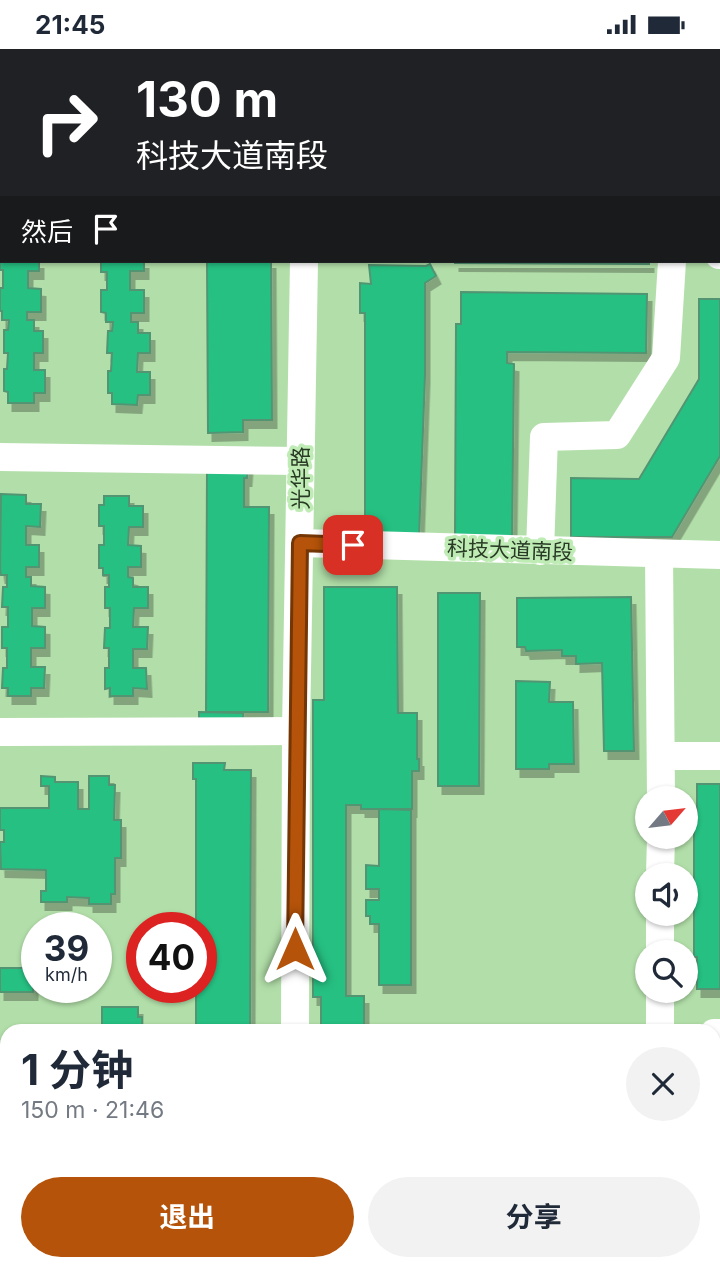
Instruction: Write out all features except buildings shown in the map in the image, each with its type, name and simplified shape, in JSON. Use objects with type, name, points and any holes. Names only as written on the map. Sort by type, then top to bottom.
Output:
[{"type":"street","name":"光华路","points":[[295,1024],[296,731],[304,263]]},
{"type":"street","points":[[540,551],[544,437],[617,435],[666,358],[672,263]]},
{"type":"street","points":[[0,457],[300,461]]},
{"type":"street","name":"科技大道南段","points":[[300,543],[720,555]]},
{"type":"street","points":[[659,554],[661,786]]},
{"type":"street","points":[[0,732],[296,731]]},
{"type":"street","points":[[661,756],[720,756]]},
{"type":"street","points":[[660,1003],[660,1024]]},
{"type":"route","points":[[295,949],[300,543],[353,545]]}]
